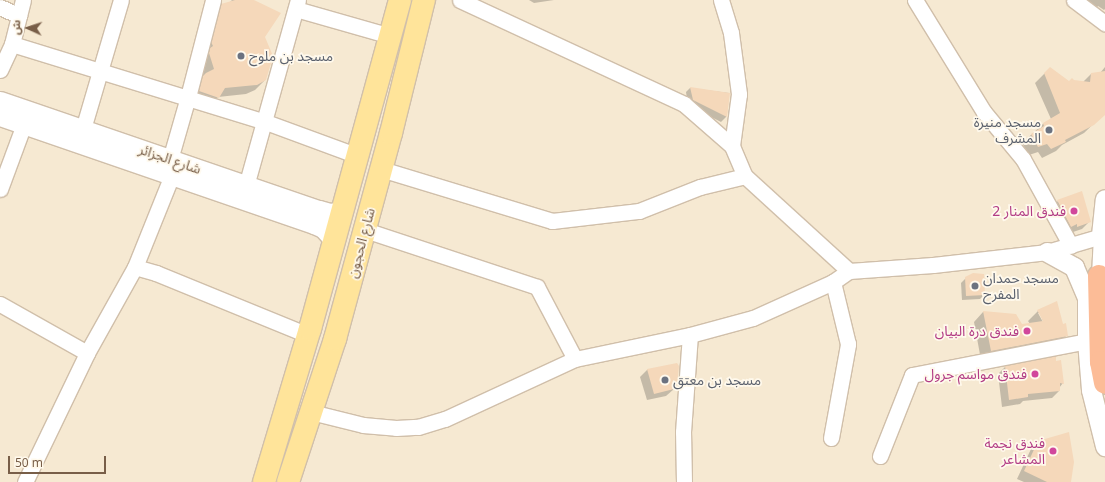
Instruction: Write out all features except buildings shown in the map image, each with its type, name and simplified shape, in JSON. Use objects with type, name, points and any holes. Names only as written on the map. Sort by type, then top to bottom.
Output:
[{"type":"highway","points":[[1099,276],[1101,362],[1105,383]]},
{"type":"main road","name":"شارع الحجون","points":[[264,482],[308,334],[400,0]]},
{"type":"main road","name":"شارع الحجون","points":[[288,482],[335,339],[365,230],[424,0]]},
{"type":"street","points":[[0,70],[12,44],[23,0]]},
{"type":"street","points":[[82,129],[121,0]]},
{"type":"street","points":[[25,482],[87,353],[135,267],[169,169],[212,0]]},
{"type":"street","points":[[460,0],[684,104],[732,146],[745,176],[849,271]]},
{"type":"street","points":[[721,0],[731,33],[739,94],[732,146]]},
{"type":"street","points":[[915,0],[984,112],[1023,159],[1071,246]]},
{"type":"street","points":[[1074,0],[1105,23]]},
{"type":"street","points":[[246,186],[263,121],[297,5],[391,36]]},
{"type":"street","points":[[0,7],[19,16]]},
{"type":"street","points":[[12,44],[263,121],[358,156]]},
{"type":"street","name":"شارع الجزائر","points":[[0,101],[82,129],[169,169],[246,186],[324,212],[341,211]]},
{"type":"street","name":"شارع الجزائر","points":[[0,116],[169,169],[314,224],[323,228],[333,240]]},
{"type":"street","points":[[0,189],[24,124]]},
{"type":"street","points":[[381,169],[552,221],[639,211],[700,187],[745,176]]},
{"type":"street","points":[[1087,298],[1099,276],[1105,199]]},
{"type":"street","points":[[365,230],[537,287],[575,359]]},
{"type":"street","points":[[311,412],[363,426],[396,428],[418,427],[445,419],[575,359],[690,335],[753,318],[833,282],[849,271],[933,265],[1047,252],[1071,246],[1103,235]]},
{"type":"street","points":[[1047,252],[1074,267],[1087,298],[1087,341],[1091,390],[1105,446]]},
{"type":"street","points":[[135,267],[156,273],[308,334]]},
{"type":"street","points":[[830,438],[848,344],[833,282]]},
{"type":"street","points":[[0,304],[87,353]]},
{"type":"street","points":[[684,482],[683,432],[690,335]]},
{"type":"street","points":[[880,456],[912,375],[1087,341]]},
{"type":"shaded area","points":[[0,0],[1105,0],[1105,482],[0,482]]},
{"type":"place","name":"مسجد بن ملوح","points":[[241,56]]},
{"type":"place","name":"مسجد منيرة المشرف","points":[[1049,130]]},
{"type":"place","name":"فندق المنار 2","points":[[1074,211]]},
{"type":"place","name":"مسجد حمدان المفرح","points":[[975,286]]},
{"type":"place","name":"فندق درة البيان","points":[[1027,331]]},
{"type":"place","name":"فندق مواسم جرول","points":[[1035,374]]},
{"type":"place","name":"مسجد بن معتق","points":[[665,380]]},
{"type":"place","name":"فندق نجمة المشاعر","points":[[1053,451]]}]
